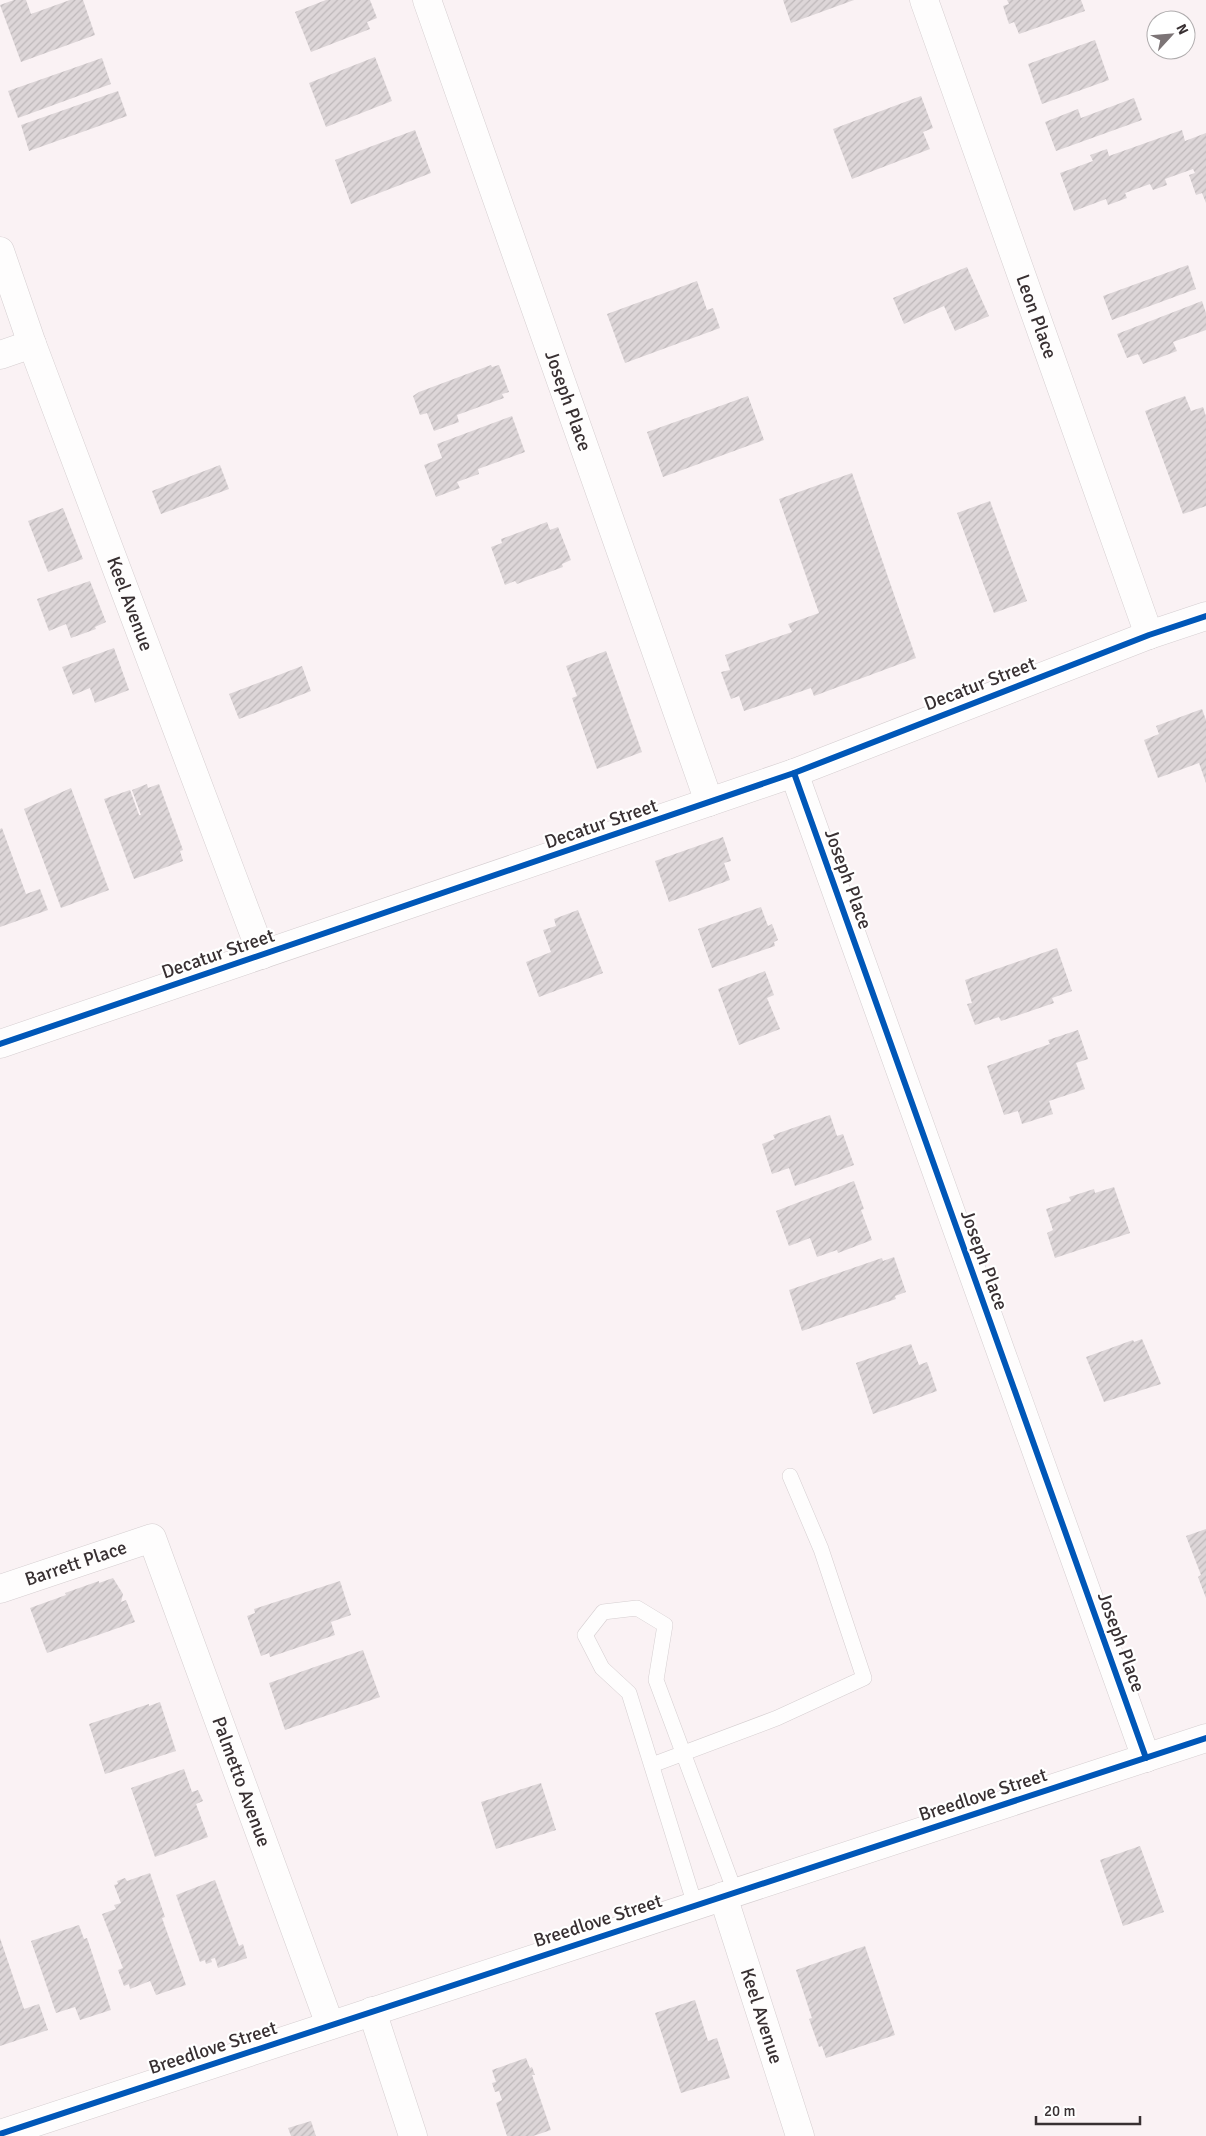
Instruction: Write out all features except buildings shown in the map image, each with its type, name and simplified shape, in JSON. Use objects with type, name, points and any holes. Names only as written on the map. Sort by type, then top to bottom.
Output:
[{"type":"street","name":"Joseph Place","points":[[427,0],[709,802]]},
{"type":"street","name":"Leon Place","points":[[924,0],[1149,635]]},
{"type":"street","name":"Keel Avenue","points":[[0,251],[32,344],[262,956]]},
{"type":"street","points":[[0,355],[32,344]]},
{"type":"street","name":"Decatur Street","points":[[0,1044],[262,956],[794,772],[1149,635],[1206,616]]},
{"type":"street","name":"Joseph Place","points":[[794,772],[1146,1758]]},
{"type":"street","name":"Barrett Place","points":[[0,1589],[152,1538]]},
{"type":"street","name":"Palmetto Avenue","points":[[152,1538],[330,2025]]},
{"type":"street","name":"Breedlove Street","points":[[0,2134],[1206,1738]]},
{"type":"street","name":"Keel Avenue","points":[[729,1894],[800,2136]]},
{"type":"street","points":[[372,2011],[413,2136]]},
{"type":"lane","points":[[652,1765],[777,1718],[864,1678],[821,1549],[790,1476]]},
{"type":"lane","points":[[695,1905],[629,1693],[602,1668],[585,1636],[603,1612],[637,1608],[665,1625],[656,1680],[684,1754],[729,1894]]},
{"type":"cycle path","points":[[0,1044],[794,773],[1149,635],[1206,616]]},
{"type":"cycle path","points":[[794,773],[1146,1758]]},
{"type":"cycle path","points":[[0,2134],[1206,1738]]}]
